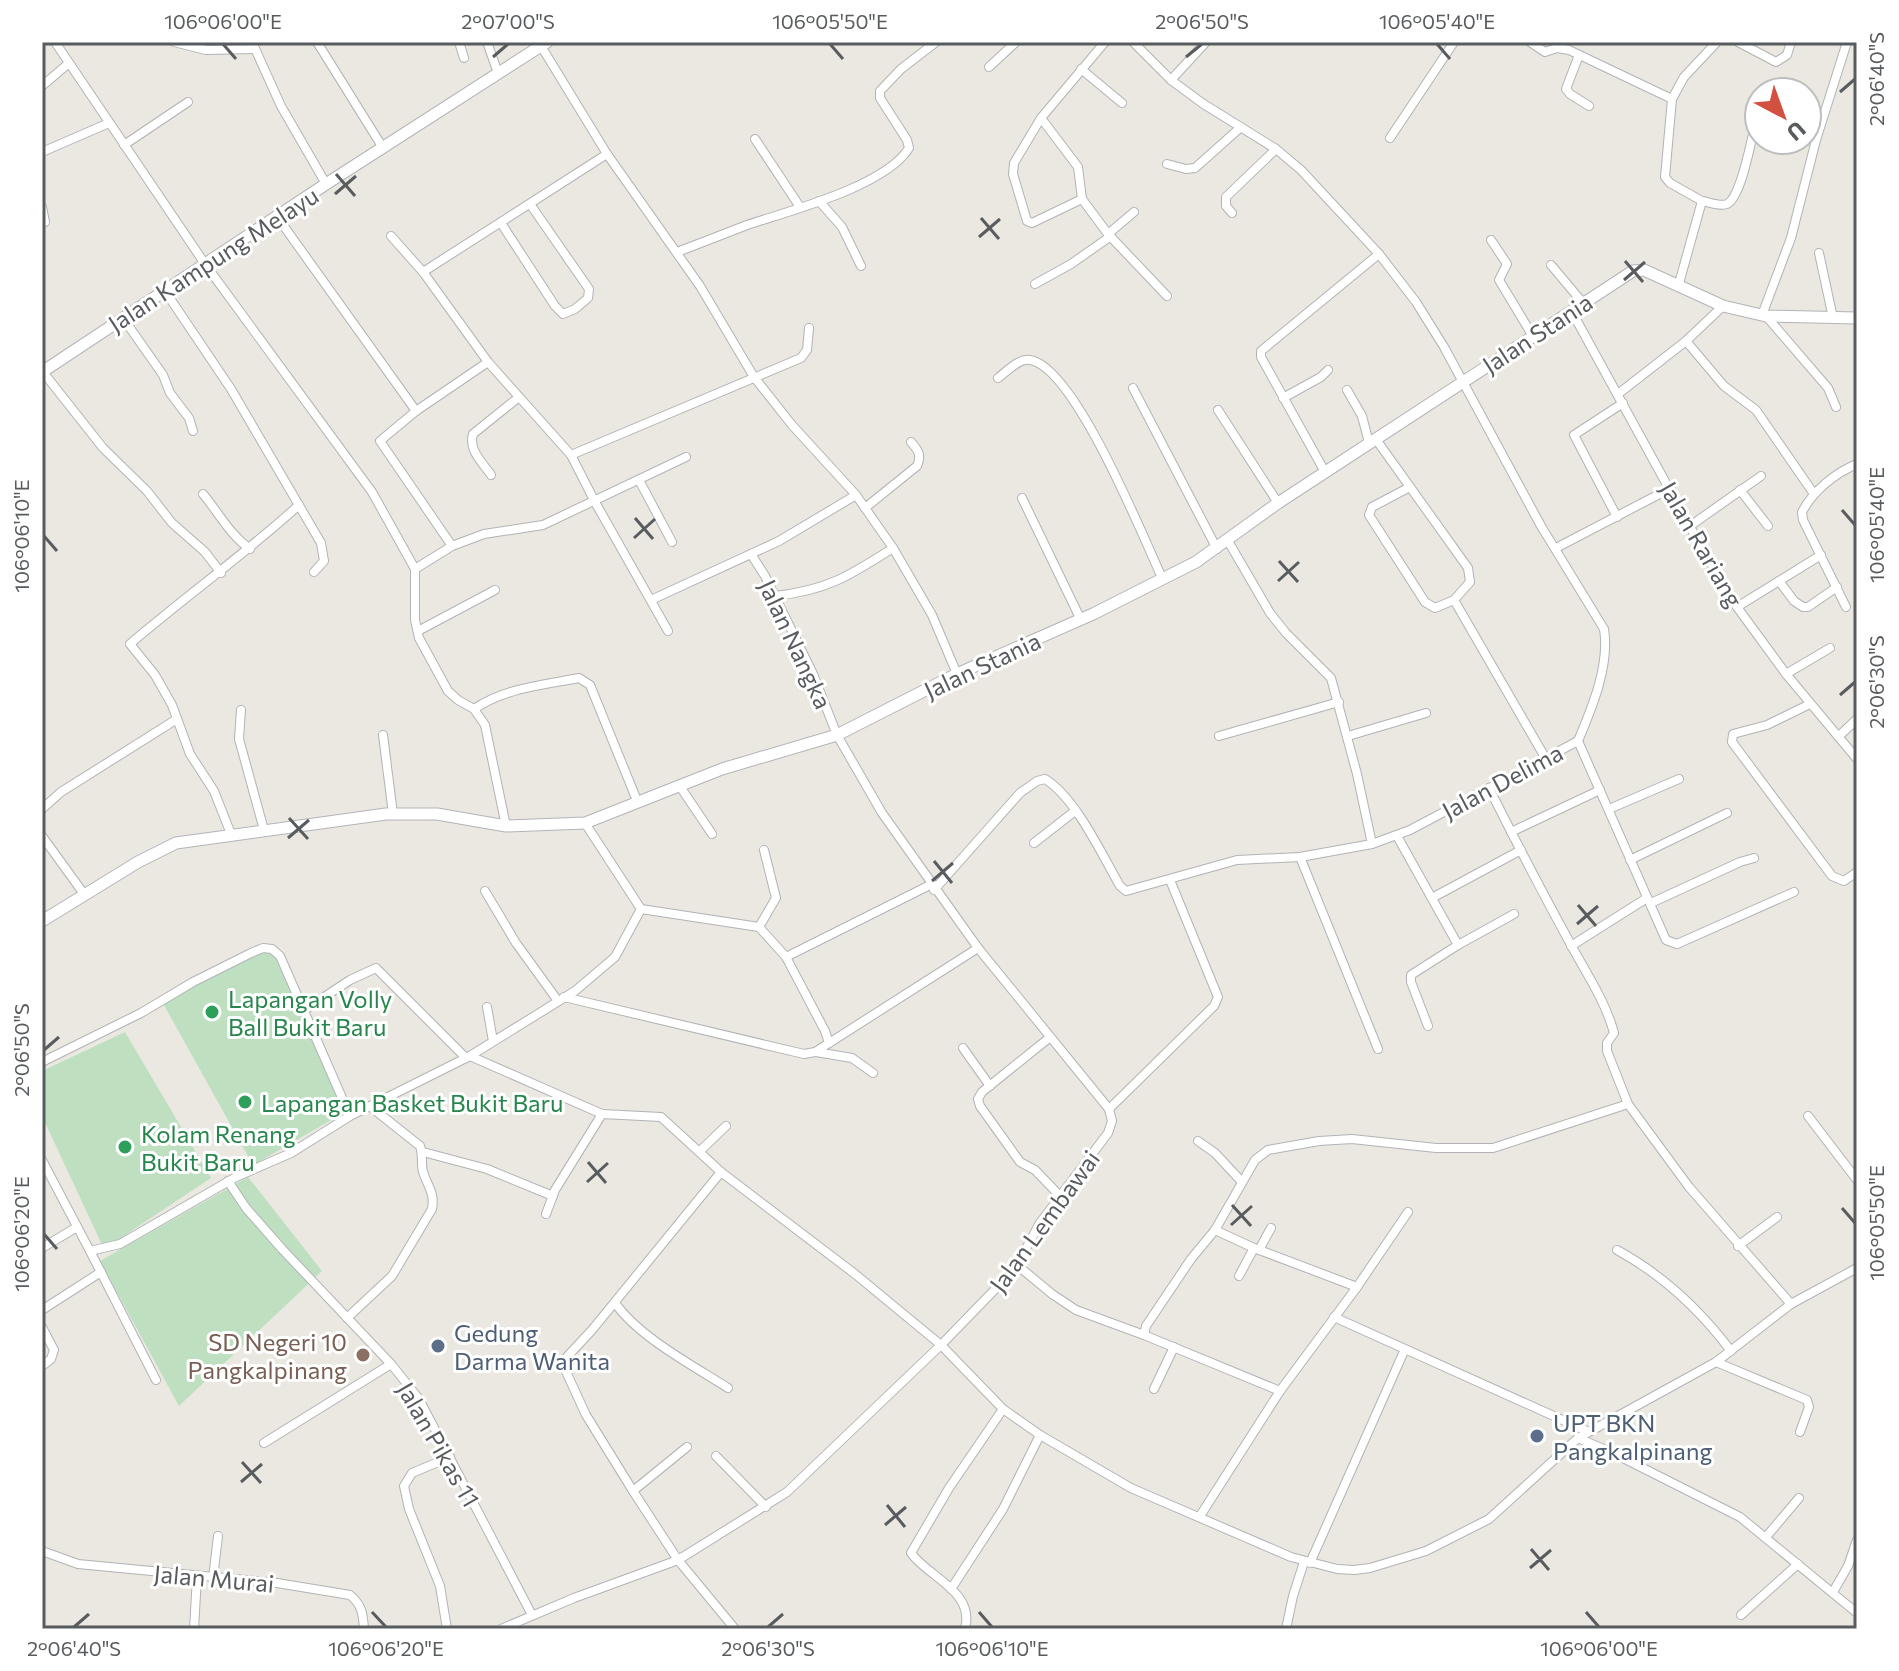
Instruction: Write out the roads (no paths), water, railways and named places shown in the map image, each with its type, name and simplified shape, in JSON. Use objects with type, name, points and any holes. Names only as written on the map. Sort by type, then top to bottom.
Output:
[{"type":"street","points":[[55,42],[205,264],[372,492],[415,569],[418,631],[427,654],[448,691],[474,709],[488,733],[506,826]]},
{"type":"street","points":[[174,42],[206,50],[253,46],[281,106],[326,184]]},
{"type":"street","points":[[317,42],[383,148]]},
{"type":"street","points":[[459,42],[464,58]]},
{"type":"street","points":[[487,42],[498,73]]},
{"type":"street","points":[[677,252],[871,179],[904,154],[909,148],[907,140],[880,98],[880,91],[901,69],[936,42]]},
{"type":"street","points":[[989,67],[1016,42]]},
{"type":"street","points":[[1082,199],[1032,223],[1027,221],[1012,168],[1041,118],[1105,42]]},
{"type":"street","name":"Jalan Delima","points":[[1075,811],[1126,891],[1237,860],[1300,857],[1372,844],[1397,836],[1578,741],[1588,717],[1607,647],[1604,629],[1462,381],[1416,302],[1379,254],[1301,170],[1276,149],[1171,80],[1133,42]]},
{"type":"street","points":[[1171,80],[1206,42]]},
{"type":"street","points":[[1390,138],[1454,42]]},
{"type":"street","points":[[1530,42],[1545,52],[1558,45],[1672,99]]},
{"type":"street","points":[[1717,42],[1684,77],[1672,99],[1665,177],[1702,201],[1724,205],[1731,202],[1747,156]]},
{"type":"street","points":[[1738,42],[1776,62],[1787,55],[1791,42]]},
{"type":"street","points":[[1823,108],[1847,42]]},
{"type":"street","points":[[544,44],[607,154],[677,252],[754,377],[792,425],[856,495],[893,548],[932,615],[957,674]]},
{"type":"street","name":"Jalan Kampung Melayu","points":[[42,372],[544,44]]},
{"type":"street","points":[[1579,55],[1566,89],[1589,106]]},
{"type":"street","points":[[42,86],[69,63]]},
{"type":"street","points":[[1081,69],[1122,103]]},
{"type":"street","points":[[124,145],[188,102]]},
{"type":"street","points":[[1041,118],[1078,167],[1082,199],[1109,235],[1167,296]]},
{"type":"street","points":[[42,152],[109,123]]},
{"type":"street","points":[[1167,164],[1195,168],[1241,127]]},
{"type":"street","points":[[755,139],[800,207]]},
{"type":"street","points":[[1232,213],[1226,206],[1226,197],[1276,149]]},
{"type":"street","points":[[423,272],[607,154]]},
{"type":"street","points":[[1808,156],[1791,238],[1764,316],[1828,388],[1836,407]]},
{"type":"street","points":[[819,201],[842,227],[861,266]]},
{"type":"street","points":[[1678,287],[1702,201]]},
{"type":"street","points":[[501,223],[555,306],[563,314],[575,309],[588,298],[589,289],[530,204]]},
{"type":"street","points":[[42,207],[45,222]]},
{"type":"street","points":[[1035,284],[1071,264],[1134,212]]},
{"type":"street","points":[[278,218],[416,411]]},
{"type":"street","points":[[391,236],[423,272],[488,362],[571,455],[668,631]]},
{"type":"street","points":[[1491,240],[1507,264],[1499,280],[1534,338]]},
{"type":"street","points":[[1819,253],[1833,318]]},
{"type":"street","points":[[1325,472],[1261,357],[1261,351],[1379,254]]},
{"type":"street","points":[[1551,265],[1583,303]]},
{"type":"street","name":"Jalan Stania","points":[[42,921],[167,847],[231,834],[393,814],[437,814],[506,826],[585,823],[679,785],[837,735],[957,674],[1163,580],[1217,549],[1278,503],[1372,440],[1534,338],[1633,271],[1644,270],[1723,306],[1764,316],[1857,318]]},
{"type":"street","points":[[165,291],[231,389],[324,552],[322,565],[314,572]]},
{"type":"street","points":[[1618,394],[1686,341],[1723,306]]},
{"type":"street","name":"Jalan Rariang","points":[[1572,312],[1737,607],[1786,674],[1857,759]]},
{"type":"street","points":[[123,318],[163,375],[170,393],[189,418],[193,431]]},
{"type":"street","points":[[571,455],[804,356],[809,328]]},
{"type":"street","points":[[1686,341],[1724,386],[1756,410],[1814,494]]},
{"type":"street","points":[[998,378],[1020,361],[1030,360],[1044,367],[1065,387],[1090,424],[1163,580]]},
{"type":"street","points":[[452,546],[380,442],[416,411],[488,362]]},
{"type":"street","points":[[1283,398],[1328,370]]},
{"type":"street","points":[[42,372],[103,448],[136,480],[164,514],[205,552],[221,573]]},
{"type":"street","points":[[1133,388],[1217,549]]},
{"type":"street","points":[[1347,390],[1372,440],[1408,488],[1468,568],[1470,582],[1454,600],[1435,608],[1430,607],[1369,515],[1372,507],[1408,488]]},
{"type":"street","points":[[491,475],[471,446],[473,434],[519,397]]},
{"type":"street","points":[[1617,517],[1574,435],[1623,403]]},
{"type":"street","points":[[1218,410],[1278,503]]},
{"type":"street","points":[[865,508],[917,466],[919,451],[911,442]]},
{"type":"street","points":[[415,569],[452,546],[484,534],[543,525],[686,457]]},
{"type":"street","points":[[1846,607],[1803,520],[1802,512],[1814,494],[1847,468],[1857,464]]},
{"type":"street","points":[[1690,526],[1761,476]]},
{"type":"street","points":[[639,480],[672,542]]},
{"type":"street","points":[[1556,548],[1671,488]]},
{"type":"street","points":[[1740,490],[1768,526]]},
{"type":"street","points":[[203,494],[222,522],[250,549]]},
{"type":"street","points":[[651,600],[779,541],[856,495]]},
{"type":"street","points":[[1022,498],[1081,620]]},
{"type":"street","points":[[231,834],[214,791],[190,754],[155,675],[130,644],[175,605],[221,573],[299,505]]},
{"type":"street","points":[[1228,541],[1270,613],[1331,678],[1348,736],[1372,844]]},
{"type":"street","points":[[775,596],[826,587],[893,548]]},
{"type":"street","name":"Jalan Nangka","points":[[751,554],[813,674],[837,735]]},
{"type":"street","points":[[1737,607],[1821,555]]},
{"type":"street","points":[[1779,581],[1794,601],[1803,607],[1837,587]]},
{"type":"street","points":[[418,631],[495,590]]},
{"type":"street","points":[[1454,600],[1546,759]]},
{"type":"street","points":[[1786,674],[1830,648]]},
{"type":"street","points":[[474,709],[485,701],[517,689],[579,678],[585,680],[590,685],[638,803]]},
{"type":"street","points":[[1219,736],[1339,702]]},
{"type":"street","points":[[1810,704],[1755,729],[1739,731],[1733,734],[1732,742],[1832,876],[1844,881],[1857,872]]},
{"type":"street","points":[[241,710],[239,739],[264,830]]},
{"type":"street","points":[[1348,736],[1426,713]]},
{"type":"street","points":[[42,809],[61,792],[177,719]]},
{"type":"street","points":[[1839,736],[1857,719]]},
{"type":"street","points":[[383,735],[393,814]]},
{"type":"street","points":[[837,735],[882,813],[932,887],[1049,1038],[1109,1109],[1214,1006],[1218,997],[1170,880]]},
{"type":"street","points":[[1578,741],[1666,940],[1671,944],[1794,892]]},
{"type":"street","points":[[786,957],[932,887],[1020,793],[1045,779],[1053,784],[1075,811],[1034,843]]},
{"type":"street","points":[[1609,809],[1679,779]]},
{"type":"street","points":[[679,785],[712,834]]},
{"type":"street","points":[[1489,788],[1609,1017],[1614,1033],[1607,1043],[1607,1051],[1628,1104],[1689,1187],[1791,1304]]},
{"type":"street","points":[[1511,832],[1600,790]]},
{"type":"street","points":[[1630,860],[1727,813]]},
{"type":"street","points":[[585,823],[641,909],[759,927],[786,957],[829,1043]]},
{"type":"street","points":[[42,836],[84,894]]},
{"type":"street","points":[[1397,836],[1458,945]]},
{"type":"street","points":[[759,927],[776,898],[764,850]]},
{"type":"street","points":[[1432,898],[1521,850]]},
{"type":"street","points":[[1300,857],[1378,1049]]},
{"type":"street","points":[[1571,946],[1649,900],[1754,858]]},
{"type":"street","points":[[485,891],[516,943],[561,999],[743,1042],[804,1054],[815,1052],[852,1058],[873,1073]]},
{"type":"street","points":[[90,1251],[120,1244],[228,1181],[291,1153],[350,1116],[468,1057],[594,977],[615,957],[641,909]]},
{"type":"street","points":[[1428,1026],[1411,975],[1514,914]]},
{"type":"street","points":[[42,1062],[193,982],[263,948],[272,949],[280,956],[350,1116]]},
{"type":"street","points":[[815,1052],[978,948]]},
{"type":"street","points":[[303,1011],[350,980],[376,968],[468,1057],[516,1074],[602,1114],[661,1117],[721,1172],[855,1274],[941,1345],[1003,1409],[1040,1435],[1118,1481],[1307,1562],[1337,1569],[1370,1568],[1426,1551],[1489,1519],[1587,1431],[1716,1362],[1791,1304],[1857,1268]]},
{"type":"street","points":[[487,1007],[493,1041]]},
{"type":"street","points":[[1049,1038],[978,1099],[1020,1162],[1035,1170],[1060,1196]]},
{"type":"street","points":[[963,1048],[990,1086]]},
{"type":"street","points":[[1144,1335],[1146,1326],[1191,1259],[1215,1230],[1255,1160],[1268,1150],[1352,1139],[1436,1148],[1493,1148],[1628,1104]]},
{"type":"street","points":[[347,1318],[392,1276],[432,1209],[434,1199],[423,1170],[420,1146],[371,1107]]},
{"type":"street","name":"Jalan Lembawai","points":[[501,1629],[678,1560],[766,1507],[805,1477],[941,1345],[1017,1265],[1060,1196],[1108,1133],[1112,1121],[1109,1109]]},
{"type":"street","points":[[546,1214],[553,1196],[602,1114]]},
{"type":"street","points":[[1808,1116],[1857,1180]]},
{"type":"street","points":[[700,1151],[726,1126]]},
{"type":"street","points":[[1198,1141],[1215,1153],[1242,1182]]},
{"type":"street","points":[[423,1152],[487,1169],[553,1196]]},
{"type":"street","points":[[42,1160],[156,1380]]},
{"type":"street","points":[[721,1172],[563,1365],[586,1415],[633,1491],[678,1560],[735,1629]]},
{"type":"street","name":"Jalan Pikas 11","points":[[228,1181],[246,1208],[391,1364],[419,1399],[532,1615]]},
{"type":"street","points":[[1200,1516],[1280,1391],[1408,1212]]},
{"type":"street","points":[[1738,1246],[1777,1217]]},
{"type":"street","points":[[42,1248],[77,1227]]},
{"type":"street","points":[[1239,1276],[1271,1228]]},
{"type":"street","points":[[1215,1230],[1357,1287]]},
{"type":"street","points":[[1617,1250],[1687,1299],[1731,1351]]},
{"type":"street","points":[[1017,1265],[1076,1310],[1280,1391]]},
{"type":"street","points":[[42,1310],[101,1272]]},
{"type":"street","points":[[615,1303],[654,1339],[728,1388]]},
{"type":"street","points":[[1334,1317],[1587,1431]]},
{"type":"street","points":[[42,1327],[54,1350],[51,1359],[42,1366]]},
{"type":"street","points":[[1154,1389],[1174,1347]]},
{"type":"street","points":[[1286,1629],[1293,1596],[1307,1562],[1405,1349]]},
{"type":"street","points":[[1716,1362],[1807,1400],[1809,1407],[1800,1432]]},
{"type":"street","points":[[264,1443],[391,1364]]},
{"type":"street","points":[[965,1629],[966,1607],[911,1553],[949,1488],[1003,1409]]},
{"type":"street","points":[[951,1589],[1003,1509],[1040,1435]]},
{"type":"street","points":[[1578,1438],[1720,1506],[1766,1537],[1857,1613]]},
{"type":"street","points":[[633,1491],[687,1447]]},
{"type":"street","points":[[716,1456],[766,1507]]},
{"type":"street","points":[[447,1629],[440,1586],[409,1509],[404,1486],[412,1473],[450,1457]]},
{"type":"street","points":[[1766,1537],[1799,1498]]},
{"type":"street","points":[[213,1578],[218,1536]]},
{"type":"street","points":[[1833,1592],[1848,1566],[1857,1540]]},
{"type":"street","name":"Jalan Murai","points":[[42,1551],[78,1564],[277,1583],[350,1595],[362,1609],[364,1629]]},
{"type":"street","points":[[1741,1615],[1798,1564]]},
{"type":"street","points":[[194,1629],[197,1577]]},
{"type":"place","name":"Lapangan Volly Ball Bukit Baru","points":[[212,1012]]},
{"type":"place","name":"Lapangan Basket Bukit Baru","points":[[245,1102]]},
{"type":"place","name":"Kolam Renang Bukit Baru","points":[[125,1147]]},
{"type":"place","name":"Gedung Darma Wanita","points":[[438,1346]]},
{"type":"place","name":"SD Negeri 10 Pangkalpinang","points":[[363,1355]]},
{"type":"place","name":"UPT BKN Pangkalpinang","points":[[1537,1436]]}]
